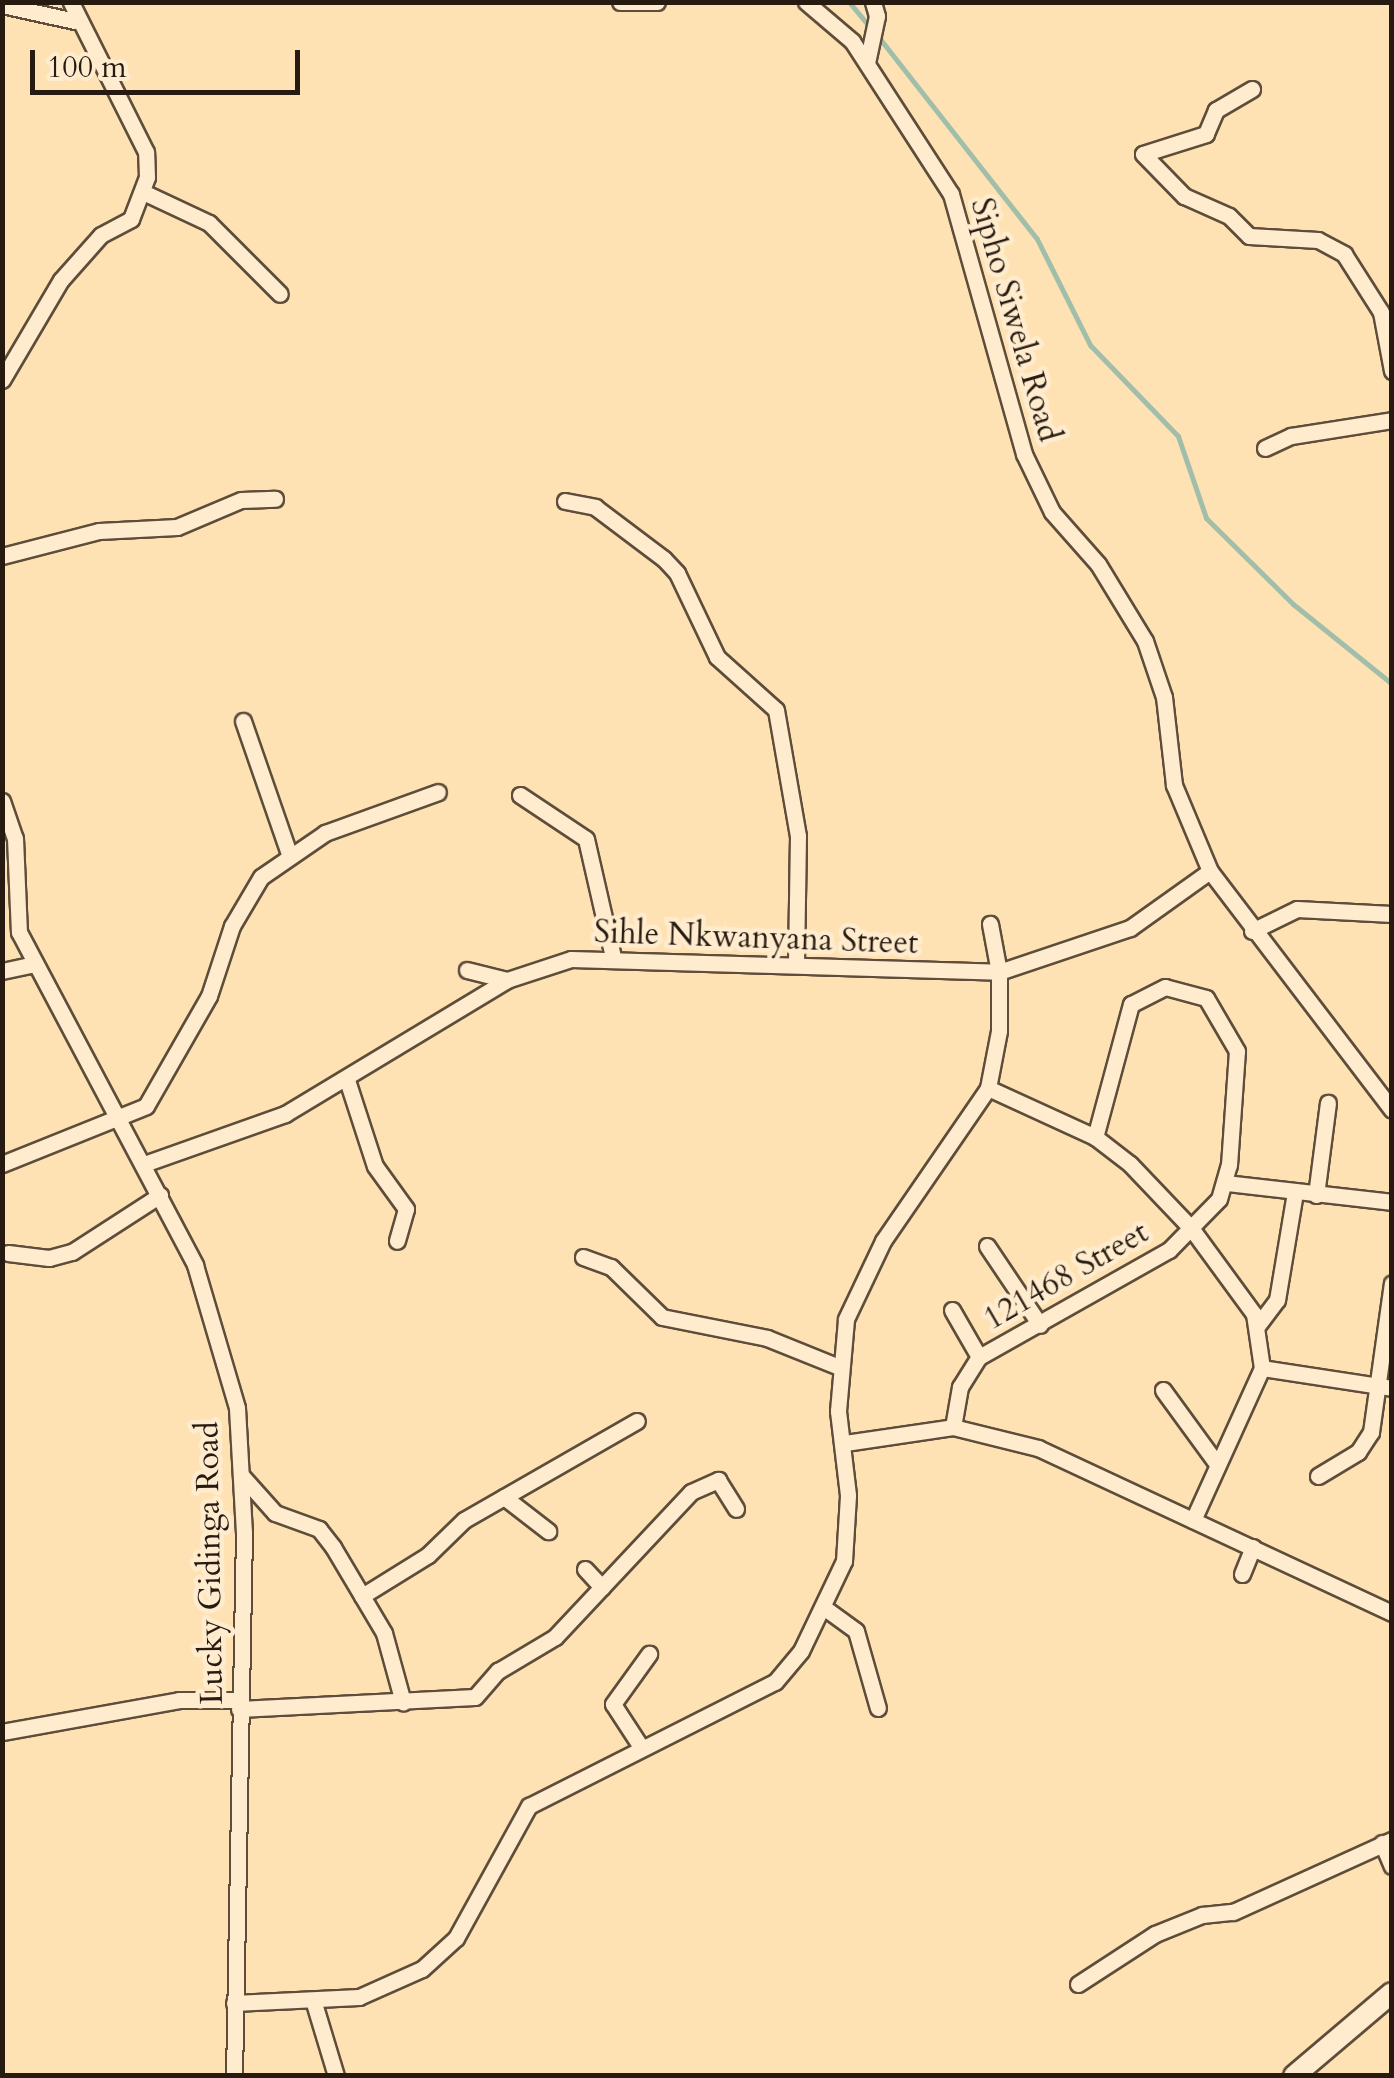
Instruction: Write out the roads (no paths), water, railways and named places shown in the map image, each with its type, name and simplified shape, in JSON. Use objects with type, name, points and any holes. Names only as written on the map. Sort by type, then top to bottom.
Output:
[{"type":"street","points":[[620,2],[657,2]]},
{"type":"street","name":"Sipho Siwela Road","points":[[806,2],[868,56],[951,194],[1006,405],[1045,497],[1117,592],[1157,668],[1174,785],[1210,871],[1252,930],[1389,1098]]},
{"type":"street","points":[[2,6],[70,10],[146,152],[144,192],[132,219],[101,235],[62,280],[3,378]]},
{"type":"street","points":[[868,56],[875,9]]},
{"type":"street","points":[[1252,89],[1216,110],[1206,134],[1143,154],[1184,196],[1229,216],[1249,236],[1318,240],[1344,254],[1381,312],[1392,370]]},
{"type":"street","points":[[144,192],[209,223],[280,294]]},
{"type":"street","points":[[1265,448],[1291,436],[1392,420]]},
{"type":"street","points":[[2,556],[60,538],[177,526],[241,500],[274,498]]},
{"type":"street","points":[[565,502],[596,506],[664,560],[716,657],[776,710],[798,836],[796,964]]},
{"type":"street","points":[[243,721],[289,854]]},
{"type":"street","points":[[2,1164],[138,1113],[157,1093],[209,996],[243,906],[261,876],[326,833],[438,792]]},
{"type":"street","points":[[520,795],[586,838],[614,957]]},
{"type":"street","name":"Lucky Gidinga Road","points":[[2,801],[14,838],[19,932],[160,1196],[210,1306],[236,1408],[242,1475],[234,2076]]},
{"type":"street","name":"Sihle Nkwanyana Street","points":[[144,1164],[285,1114],[507,980],[570,959],[796,964],[843,972],[1000,972],[1130,928],[1210,871]]},
{"type":"street","points":[[1252,930],[1297,909],[1392,914]]},
{"type":"street","points":[[234,2003],[314,2003],[380,1991],[440,1954],[468,1918],[487,1871],[530,1806],[774,1682],[826,1610],[844,1561],[845,1443],[839,1368],[860,1284],[988,1088],[999,1031],[1000,972],[990,924]]},
{"type":"street","points":[[2,971],[35,964]]},
{"type":"street","points":[[466,970],[507,980]]},
{"type":"street","points":[[1095,1137],[1121,1026],[1131,1004],[1148,992],[1180,987],[1206,998],[1237,1051],[1226,1183],[1392,1202]]},
{"type":"street","points":[[346,1080],[375,1166],[406,1209],[396,1241]]},
{"type":"street","points":[[988,1088],[1095,1137],[1191,1228],[1247,1300],[1258,1325],[1262,1368],[1193,1520]]},
{"type":"street","points":[[1316,1195],[1328,1103]]},
{"type":"street","name":"121468 Street","points":[[954,1427],[960,1386],[979,1358],[1170,1250],[1226,1183]]},
{"type":"street","points":[[1258,1325],[1277,1300],[1295,1192]]},
{"type":"street","points":[[8,1253],[49,1258],[72,1252],[160,1196]]},
{"type":"street","points":[[988,1246],[1040,1325]]},
{"type":"street","points":[[582,1258],[611,1267],[662,1317],[767,1338],[839,1368]]},
{"type":"street","points":[[1318,1476],[1366,1441],[1384,1387],[1392,1283]]},
{"type":"street","points":[[952,1310],[979,1358]]},
{"type":"street","points":[[1262,1368],[1384,1387]]},
{"type":"street","points":[[1163,1390],[1217,1464]]},
{"type":"street","points":[[362,1596],[404,1573],[464,1520],[637,1421]]},
{"type":"street","points":[[845,1443],[954,1427],[1038,1448],[1392,1613]]},
{"type":"street","points":[[242,1475],[286,1521],[319,1529],[392,1652],[402,1702]]},
{"type":"street","points":[[2,1732],[179,1700],[346,1706],[475,1697],[498,1671],[555,1638],[657,1522],[711,1479],[736,1509]]},
{"type":"street","points":[[504,1497],[548,1531]]},
{"type":"street","points":[[1242,1574],[1253,1548]]},
{"type":"street","points":[[585,1568],[602,1587]]},
{"type":"street","points":[[826,1610],[856,1632],[878,1708]]},
{"type":"street","points":[[640,1747],[613,1704],[648,1654]]},
{"type":"street","points":[[1078,1984],[1155,1934],[1202,1914],[1233,1912],[1387,1841],[1392,1866]]},
{"type":"street","points":[[1294,2076],[1392,1993]]},
{"type":"street","points":[[314,2003],[336,2076]]},
{"type":"waterway","points":[[849,2],[870,27]]},
{"type":"waterway","points":[[877,35],[1037,239],[1090,345],[1178,436],[1206,518],[1293,604],[1392,684]]}]
